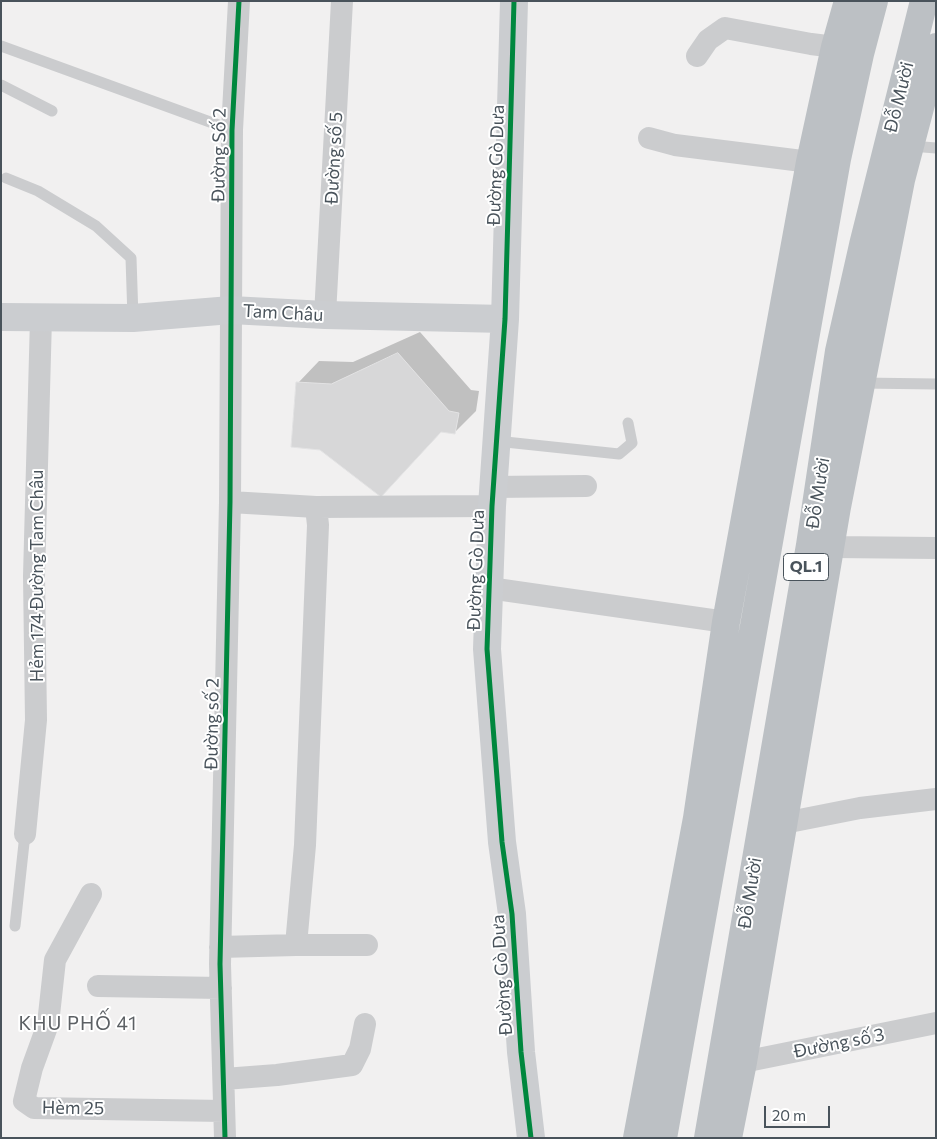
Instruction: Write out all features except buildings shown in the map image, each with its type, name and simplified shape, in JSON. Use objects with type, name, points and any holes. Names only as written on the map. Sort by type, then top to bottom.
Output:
[{"type":"highway","points":[[636,1138],[697,818],[726,622],[810,162],[835,46],[848,1]]},
{"type":"highway","name":"QL.1","points":[[663,1138],[836,167],[860,54],[874,1]]},
{"type":"highway","name":"Đỗ Mười","points":[[728,1138],[784,823],[821,546],[839,351],[862,245],[924,1]]},
{"type":"highway","name":"Đỗ Mười","points":[[708,1138],[821,546],[837,507],[901,180],[923,147],[936,47]]},
{"type":"highway","points":[[697,818],[714,851]]},
{"type":"street","name":"Đường Số 2","points":[[231,310],[232,130],[239,1]]},
{"type":"street","name":"Đường số 5","points":[[325,315],[342,1]]},
{"type":"street","name":"Đường Gò Dưa","points":[[514,1],[505,319],[496,441],[487,649],[502,842],[512,914],[520,1052],[531,1138]]},
{"type":"street","points":[[697,56],[708,40],[726,28],[811,44],[835,46]]},
{"type":"street","points":[[649,138],[675,145],[810,162]]},
{"type":"street","name":"Tam Châu","points":[[1,317],[133,318],[231,310],[325,315],[505,319]]},
{"type":"street","name":"Đường số 2","points":[[225,1138],[220,947],[230,502],[231,310]]},
{"type":"street","name":"Hẻm 174 Đường Tam Châu","points":[[25,834],[36,720],[34,576],[41,318]]},
{"type":"street","points":[[230,502],[316,507],[493,497],[586,486]]},
{"type":"street","points":[[296,945],[305,845],[318,525],[316,507]]},
{"type":"street","points":[[821,546],[936,548]]},
{"type":"street","points":[[489,588],[726,622]]},
{"type":"street","points":[[784,823],[860,808],[936,799]]},
{"type":"street","name":"Hèm 25","points":[[91,894],[55,960],[48,1024],[32,1068],[24,1101],[34,1108],[224,1111]]},
{"type":"street","points":[[220,947],[367,945]]},
{"type":"street","points":[[98,986],[220,988]]},
{"type":"street","name":"Đường số 3","points":[[743,1062],[936,1023]]},
{"type":"street","points":[[224,1079],[277,1076],[352,1065],[360,1049],[365,1024]]},
{"type":"lane","points":[[1,46],[232,130]]},
{"type":"lane","points":[[1,85],[52,111]]},
{"type":"lane","points":[[6,178],[38,191],[96,226],[131,258],[133,318]]},
{"type":"lane","points":[[861,383],[936,384]]},
{"type":"lane","points":[[496,441],[618,454],[632,443],[628,423]]},
{"type":"lane","points":[[15,926],[25,834]]},
{"type":"cycle path","points":[[225,1138],[220,964],[230,502],[232,130],[239,1]]},
{"type":"cycle path","points":[[514,1],[505,319],[492,506],[487,649],[502,842],[512,914],[521,1052],[531,1138]]},
{"type":"district","name":"KHU PHỐ 41","points":[[78,1024]]}]
